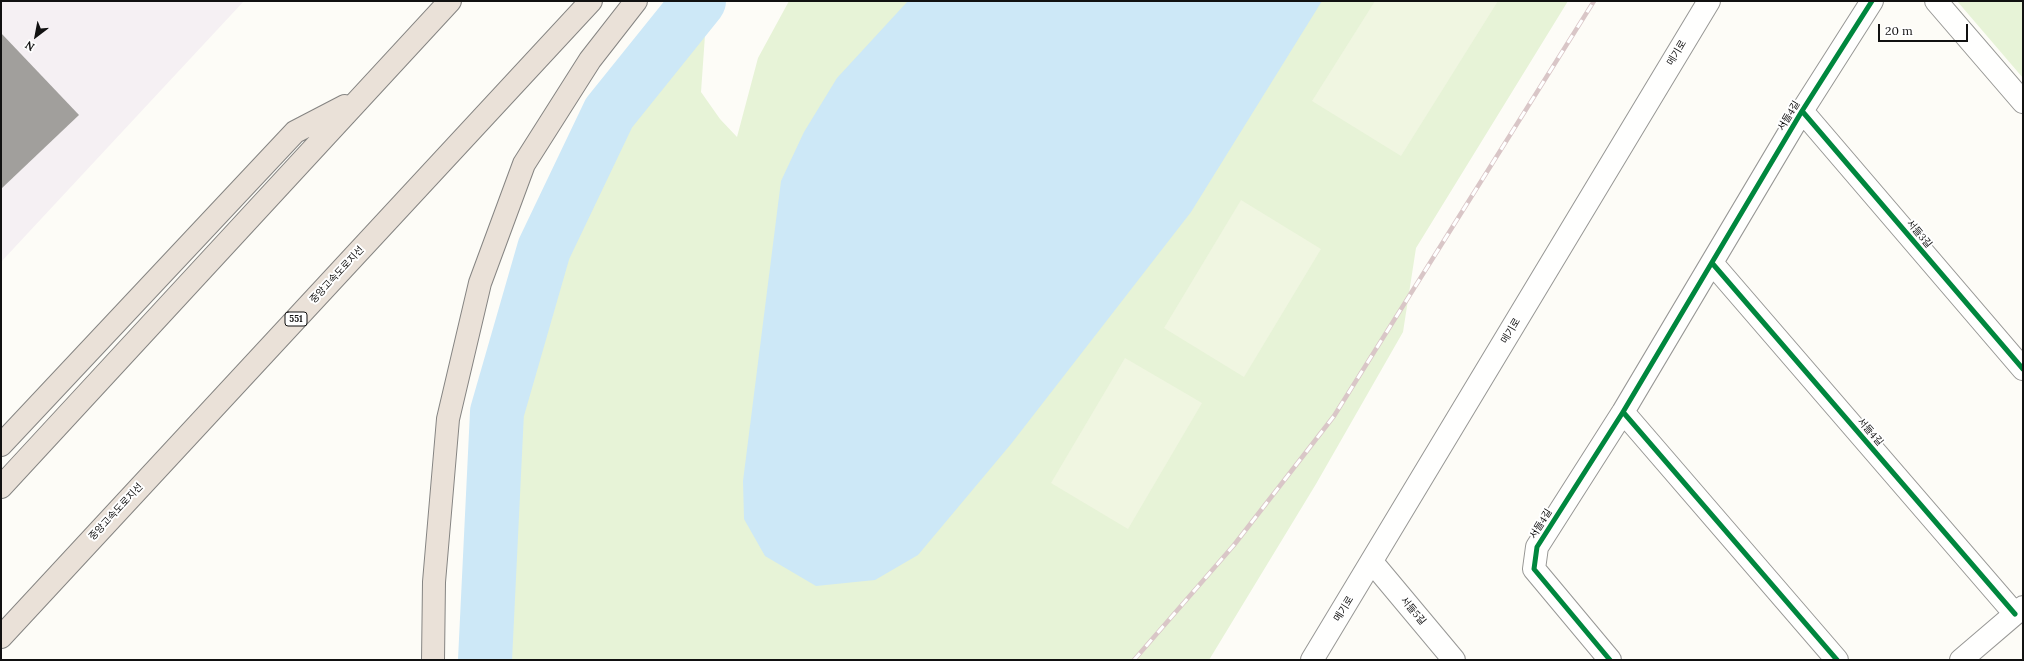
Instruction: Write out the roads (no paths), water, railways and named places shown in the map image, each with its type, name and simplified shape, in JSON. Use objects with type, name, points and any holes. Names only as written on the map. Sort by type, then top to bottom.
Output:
[{"type":"highway","points":[[1,486],[450,1]]},
{"type":"highway","name":"중앙고속도로지선","points":[[1,637],[591,1]]},
{"type":"highway","points":[[433,660],[434,582],[448,419],[480,283],[524,164],[590,60],[636,1]]},
{"type":"highway","points":[[1,445],[295,132],[358,100]]},
{"type":"street","name":"메기로","points":[[1312,660],[1709,1]]},
{"type":"street","name":"서들4길","points":[[1610,660],[1534,569],[1537,547],[1623,412],[1802,110],[1872,1]]},
{"type":"street","points":[[1936,1],[2023,102]]},
{"type":"street","name":"서들3길","points":[[1802,110],[2023,369]]},
{"type":"street","name":"서들4길","points":[[1712,263],[2019,610],[1961,660]]},
{"type":"street","points":[[1623,412],[1837,660]]},
{"type":"street","name":"서들5길","points":[[1372,562],[1454,660]]},
{"type":"water","points":[[908,1],[1322,1],[1191,212],[1011,444],[918,555],[875,580],[816,586],[765,556],[744,519],[743,481],[781,181],[804,132],[837,78]]},
{"type":"waterway","points":[[485,660],[497,412],[544,249],[609,113],[699,1]]},
{"type":"railway","points":[[1134,660],[1234,545],[1334,416],[1594,1]]}]
